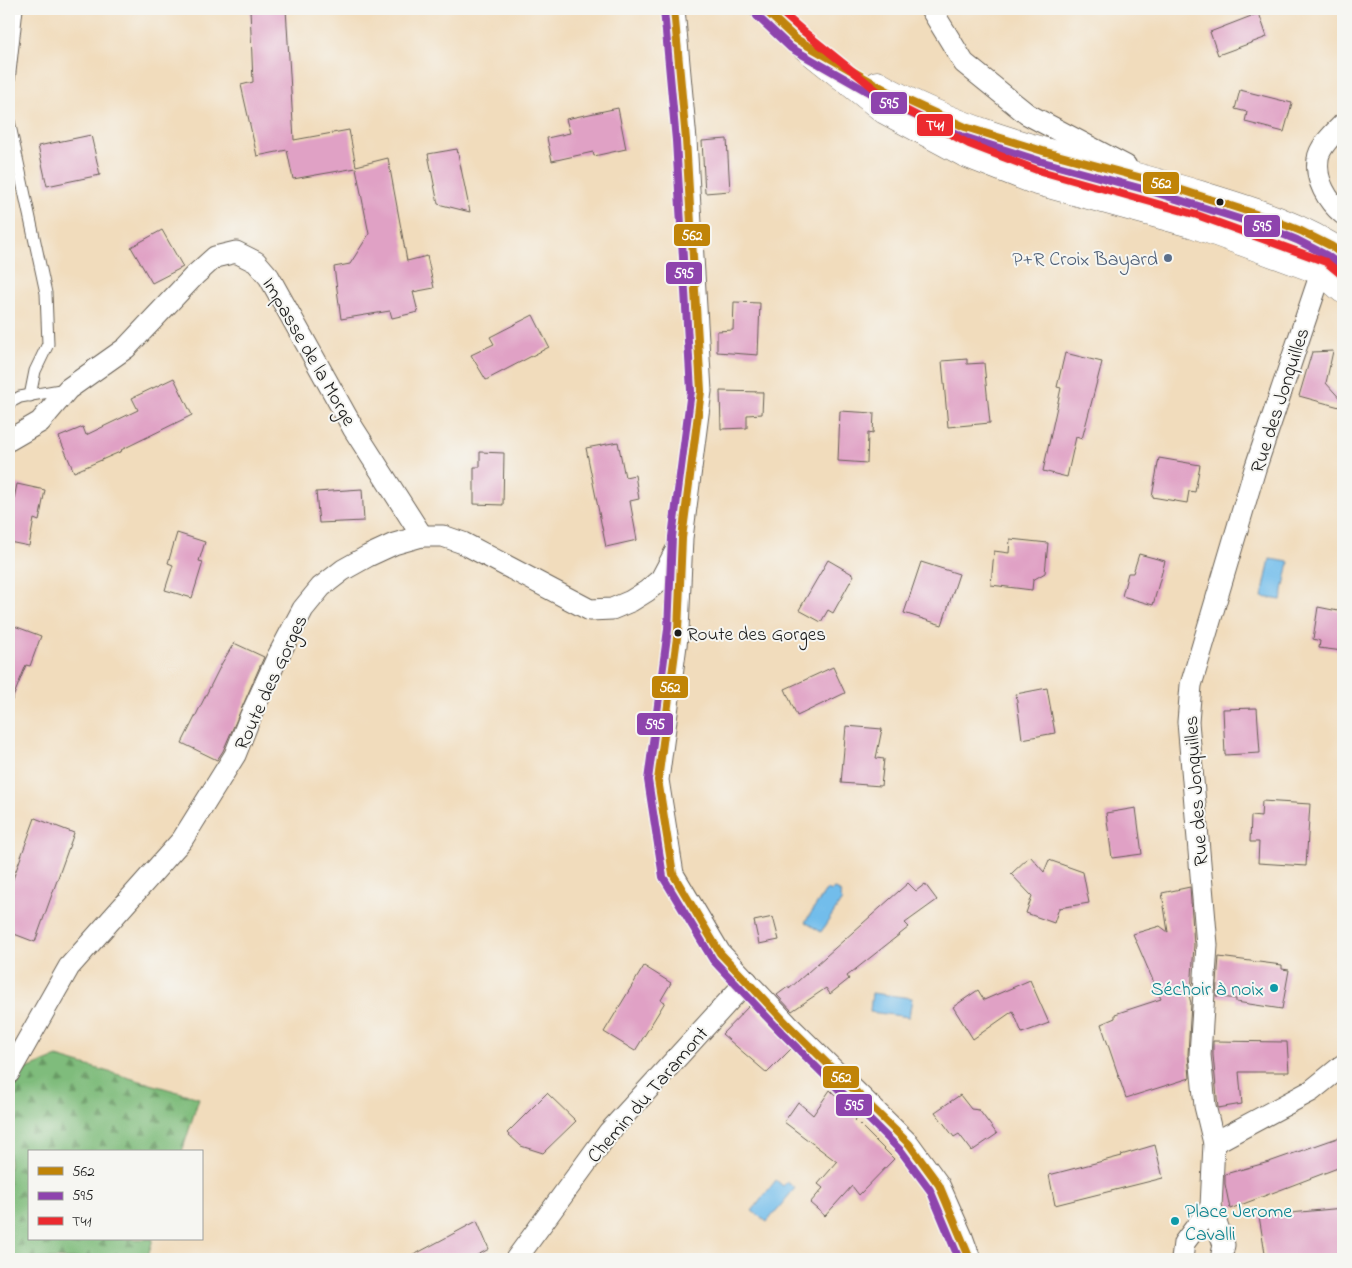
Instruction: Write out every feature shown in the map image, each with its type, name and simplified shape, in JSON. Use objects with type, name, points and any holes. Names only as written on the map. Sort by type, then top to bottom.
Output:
[{"type":"main road","points":[[764,9],[796,39],[885,110],[965,153],[1034,180],[1194,224],[1322,271],[1343,289]]},
{"type":"main road","points":[[796,39],[891,93],[965,127],[1046,152],[1157,182],[1268,218],[1301,231],[1337,250]]},
{"type":"street","points":[[674,9],[686,140],[701,391],[682,538],[678,630],[658,780],[674,874],[720,953],[788,1025],[909,1144],[939,1185],[970,1259]]},
{"type":"street","points":[[931,9],[964,63],[1027,114],[1157,182],[1194,224]]},
{"type":"street","points":[[1343,124],[1329,138],[1318,158],[1320,183],[1332,205],[1343,214]]},
{"type":"street","name":"Rue des Jonquilles","points":[[1221,1259],[1224,1245],[1211,1207],[1214,1143],[1205,1106],[1200,1055],[1207,945],[1188,722],[1192,685],[1255,469],[1322,271],[1337,250]]},
{"type":"street","name":"Impasse de la Morge","points":[[9,440],[40,422],[68,389],[126,348],[194,275],[215,257],[236,252],[256,262],[269,278],[353,428],[422,536]]},
{"type":"street","name":"Route des Gorges","points":[[9,1073],[69,967],[182,840],[192,825],[236,755],[251,715],[277,658],[303,609],[320,587],[343,570],[394,544],[422,536],[443,536],[463,543],[590,610],[612,609],[631,601],[647,591],[661,578],[682,538]]},
{"type":"street","name":"Chemin du Taramont","points":[[516,1259],[609,1132],[747,981]]},
{"type":"street","points":[[1214,1143],[1311,1091],[1343,1065]]},
{"type":"street","points":[[1182,1259],[1184,1243],[1211,1207]]},
{"type":"lane","points":[[9,81],[17,9]]},
{"type":"lane","points":[[9,121],[46,293],[48,344],[35,371],[30,396]]},
{"type":"lane","points":[[9,403],[20,397],[68,389]]},
{"type":"green space","points":[[57,1057],[199,1098],[183,1150],[28,1150],[28,1240],[153,1240],[147,1259],[9,1259],[9,1076]]},
{"type":"water","points":[[1270,559],[1289,562],[1281,600],[1262,597]]},
{"type":"water","points":[[827,889],[830,892],[834,889],[838,890],[842,900],[821,932],[805,922]]},
{"type":"water","points":[[872,993],[912,998],[909,1017],[870,1012]]},
{"type":"water","points":[[776,1180],[783,1186],[787,1182],[795,1188],[767,1222],[752,1211]]},
{"type":"building","points":[[250,9],[286,9],[294,140],[349,130],[356,166],[388,158],[407,261],[427,256],[434,288],[413,292],[418,312],[392,318],[390,311],[341,319],[334,267],[350,264],[369,234],[356,168],[293,179],[287,150],[257,156],[241,85],[253,82]]},
{"type":"building","points":[[1259,13],[1267,37],[1218,55],[1210,32]]},
{"type":"building","points":[[1240,90],[1292,103],[1284,132],[1245,122],[1247,112],[1235,109]]},
{"type":"building","points":[[618,108],[626,149],[594,156],[593,152],[552,161],[547,138],[570,133],[566,119]]},
{"type":"building","points":[[91,135],[100,175],[47,186],[38,146]]},
{"type":"building","points":[[727,139],[730,191],[705,193],[702,141]]},
{"type":"building","points":[[457,149],[470,212],[438,204],[428,154]]},
{"type":"building","points":[[162,230],[183,267],[152,283],[131,247]]},
{"type":"building","points":[[734,302],[760,303],[758,355],[717,352],[717,331],[733,330]]},
{"type":"building","points":[[533,315],[549,347],[486,380],[471,355],[494,344],[490,337]]},
{"type":"building","points":[[1333,351],[1326,383],[1343,402],[1343,408],[1299,396],[1312,352]]},
{"type":"building","points":[[1065,353],[1102,362],[1082,439],[1076,437],[1067,477],[1043,471],[1061,388],[1057,387]]},
{"type":"building","points":[[967,359],[967,364],[984,363],[990,423],[948,427],[942,361]]},
{"type":"building","points":[[174,378],[192,415],[122,451],[74,472],[59,437],[83,427],[86,435],[138,410],[132,398]]},
{"type":"building","points":[[720,391],[763,392],[762,414],[747,415],[747,428],[721,429]]},
{"type":"building","points":[[840,411],[874,413],[873,434],[868,433],[867,463],[838,461]]},
{"type":"building","points":[[618,442],[625,477],[635,475],[639,499],[630,501],[637,540],[606,547],[586,448]]},
{"type":"building","points":[[480,452],[504,453],[503,505],[474,504],[474,467],[480,467]]},
{"type":"building","points":[[1159,458],[1200,465],[1195,492],[1189,491],[1187,503],[1152,497]]},
{"type":"building","points":[[17,484],[45,490],[39,521],[34,519],[29,546],[9,542],[9,503],[13,504]]},
{"type":"building","points":[[362,489],[364,521],[319,523],[316,492]]},
{"type":"building","points":[[177,533],[205,542],[199,561],[203,562],[192,598],[165,590],[173,565],[168,563]]},
{"type":"building","points":[[1010,539],[1048,543],[1045,573],[1033,580],[1032,590],[991,585],[994,551],[1009,553]]},
{"type":"building","points":[[1139,554],[1165,561],[1153,605],[1122,596],[1128,573],[1133,573]]},
{"type":"building","points":[[828,560],[854,575],[833,613],[828,610],[821,622],[799,610]]},
{"type":"building","points":[[921,562],[959,574],[942,625],[904,613]]},
{"type":"building","points":[[1318,607],[1343,612],[1343,651],[1319,648],[1320,641],[1313,639]]},
{"type":"building","points":[[9,624],[41,636],[30,666],[26,665],[10,705]]},
{"type":"building","points":[[234,643],[264,657],[223,751],[217,760],[182,743]]},
{"type":"building","points":[[833,667],[845,693],[797,716],[785,689]]},
{"type":"building","points":[[1047,688],[1055,733],[1022,739],[1016,694]]},
{"type":"building","points":[[1257,708],[1260,753],[1225,755],[1223,709]]},
{"type":"building","points":[[846,726],[882,729],[876,758],[884,759],[881,786],[841,783]]},
{"type":"building","points":[[1262,801],[1310,804],[1306,866],[1258,863],[1259,842],[1250,842],[1251,816],[1261,817]]},
{"type":"building","points":[[1136,808],[1142,854],[1112,858],[1106,813]]},
{"type":"building","points":[[35,818],[74,833],[35,942],[9,932],[9,890]]},
{"type":"building","points":[[1030,856],[1044,872],[1049,860],[1083,872],[1089,903],[1059,908],[1054,923],[1026,913],[1032,896],[1011,874]]},
{"type":"building","points":[[908,883],[916,891],[925,884],[937,900],[905,923],[909,927],[847,976],[849,979],[830,994],[826,988],[792,1011],[777,995],[789,986],[789,989]]},
{"type":"building","points":[[1190,887],[1194,945],[1191,992],[1188,992],[1191,1003],[1188,1054],[1190,1078],[1126,1098],[1101,1024],[1115,1018],[1115,1014],[1161,999],[1133,934],[1160,926],[1168,932],[1162,893]]},
{"type":"building","points":[[773,917],[779,940],[759,944],[754,921]]},
{"type":"building","points":[[1219,957],[1282,965],[1282,969],[1289,970],[1282,1009],[1236,1002],[1236,999],[1216,996]]},
{"type":"building","points":[[644,966],[671,983],[661,1000],[665,1002],[635,1051],[604,1032]]},
{"type":"building","points":[[1030,980],[1049,1023],[1022,1033],[1013,1011],[973,1039],[953,1007],[978,990],[984,1000]]},
{"type":"building","points":[[750,1005],[793,1047],[767,1073],[722,1034]]},
{"type":"building","points":[[1213,1041],[1287,1042],[1289,1072],[1239,1072],[1242,1104],[1218,1108]]},
{"type":"building","points":[[830,1090],[858,1117],[855,1120],[894,1159],[859,1195],[852,1186],[825,1216],[810,1203],[823,1188],[818,1184],[837,1162],[784,1122],[798,1102],[813,1115]]},
{"type":"building","points":[[547,1093],[576,1121],[543,1153],[521,1146],[507,1133]]},
{"type":"building","points":[[960,1095],[971,1109],[979,1110],[997,1134],[972,1151],[959,1134],[954,1137],[935,1112]]},
{"type":"building","points":[[1343,1136],[1343,1166],[1230,1209],[1225,1174],[1269,1162]]},
{"type":"building","points":[[1155,1145],[1163,1178],[1055,1205],[1049,1175],[1122,1156]]},
{"type":"building","points":[[1343,1208],[1343,1259],[1326,1259],[1326,1256],[1301,1259],[1266,1259],[1259,1216]]},
{"type":"building","points":[[477,1221],[489,1249],[470,1259],[406,1259]]},
{"type":"transit line","name":"562","points":[[674,9],[686,140],[701,391],[682,538],[678,630],[658,780],[673,874],[720,953],[788,1025],[909,1144],[939,1185],[970,1259]]},
{"type":"transit line","name":"562","points":[[764,9],[796,39],[891,93],[965,127],[1046,152],[1157,182],[1268,218],[1301,231],[1331,246],[1343,255]]},
{"type":"transit line","name":"T41","points":[[778,9],[891,102],[969,144],[1037,170],[1197,215],[1326,262],[1343,276]]},
{"type":"transit line","name":"595","points":[[664,10],[676,141],[691,391],[672,537],[668,629],[648,780],[663,877],[713,960],[781,1032],[901,1151],[930,1190],[959,1259]]},
{"type":"transit line","name":"595","points":[[757,16],[791,48],[886,102],[961,136],[1043,162],[1154,192],[1265,227],[1297,240],[1337,263]]},
{"type":"place","name":"P+R Croix Bayard","points":[[1168,258]]},
{"type":"place","name":"Route des Gorges","points":[[678,633]]},
{"type":"place","name":"Séchoir à noix","points":[[1274,988]]},
{"type":"place","name":"Place Jerome Cavalli","points":[[1175,1221]]}]
